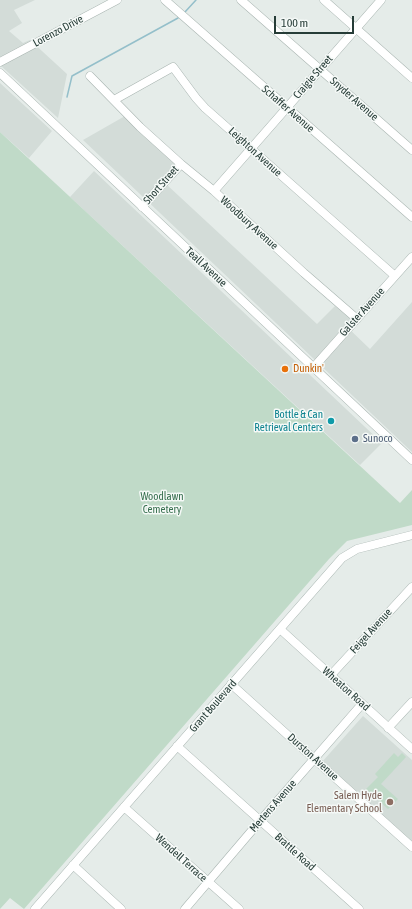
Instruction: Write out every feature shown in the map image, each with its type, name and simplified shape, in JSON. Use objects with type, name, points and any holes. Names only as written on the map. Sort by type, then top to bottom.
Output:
[{"type":"street","name":"Lorenzo Drive","points":[[0,62],[116,0]]},
{"type":"street","name":"Schaffer Avenue","points":[[164,0],[412,217]]},
{"type":"street","name":"Snyder Avenue","points":[[241,0],[412,150]]},
{"type":"street","points":[[324,0],[412,78]]},
{"type":"street","name":"Craigie Street","points":[[214,191],[381,0]]},
{"type":"street","name":"Leighton Avenue","points":[[114,100],[173,67],[196,98],[395,276]]},
{"type":"street","name":"Teall Avenue","points":[[0,73],[412,460]]},
{"type":"street","name":"Woodbury Avenue","points":[[90,76],[140,127],[357,319]]},
{"type":"street","name":"Short Street","points":[[142,207],[181,164]]},
{"type":"street","name":"Galster Avenue","points":[[313,368],[412,257]]},
{"type":"street","name":"Grant Boulevard","points":[[35,909],[342,558],[351,551],[357,549],[412,535]]},
{"type":"street","name":"Feigel Avenue","points":[[331,675],[412,588]]},
{"type":"street","name":"Wheaton Road","points":[[280,629],[412,749]]},
{"type":"street","name":"Durston Avenue","points":[[232,684],[412,846]]},
{"type":"street","points":[[388,728],[412,702]]},
{"type":"street","name":"Mertens Avenue","points":[[185,909],[260,820],[362,704]]},
{"type":"street","name":"Brattle Road","points":[[177,746],[359,909]]},
{"type":"street","name":"Wendell Terrace","points":[[124,807],[239,909]]},
{"type":"street","points":[[73,866],[121,909]]},
{"type":"shaded area","points":[[0,0],[35,0],[14,10],[22,23],[9,31],[23,43],[30,40],[67,74],[58,118],[0,65]]},
{"type":"shaded area","points":[[0,83],[52,131],[29,158],[0,132]]},
{"type":"shaded area","points":[[125,116],[181,170],[166,184],[317,324],[335,306],[350,319],[345,325],[370,349],[412,302],[412,452],[83,140]]},
{"type":"shaded area","points":[[94,171],[382,443],[360,465],[70,197]]},
{"type":"shaded area","name":"Salem Hyde Elementary School","points":[[363,716],[412,760],[412,843],[322,762]]},
{"type":"green space","name":"Woodlawn Cemetery","points":[[0,132],[400,503],[412,490],[412,525],[347,541],[329,559],[24,909],[10,898],[0,909]]},
{"type":"green space","points":[[394,753],[398,757],[402,753],[406,757],[381,784],[398,799],[388,809],[366,789],[378,777],[375,774]]},
{"type":"waterway","points":[[185,12],[196,0]]},
{"type":"waterway","points":[[67,97],[72,76],[178,18]]},
{"type":"place","name":"Dunkin'","points":[[285,369]]},
{"type":"place","name":"Bottle & Can Retrieval Centers","points":[[331,421]]},
{"type":"place","name":"Sunoco","points":[[355,439]]},
{"type":"place","name":"Salem Hyde Elementary School","points":[[390,802]]}]
